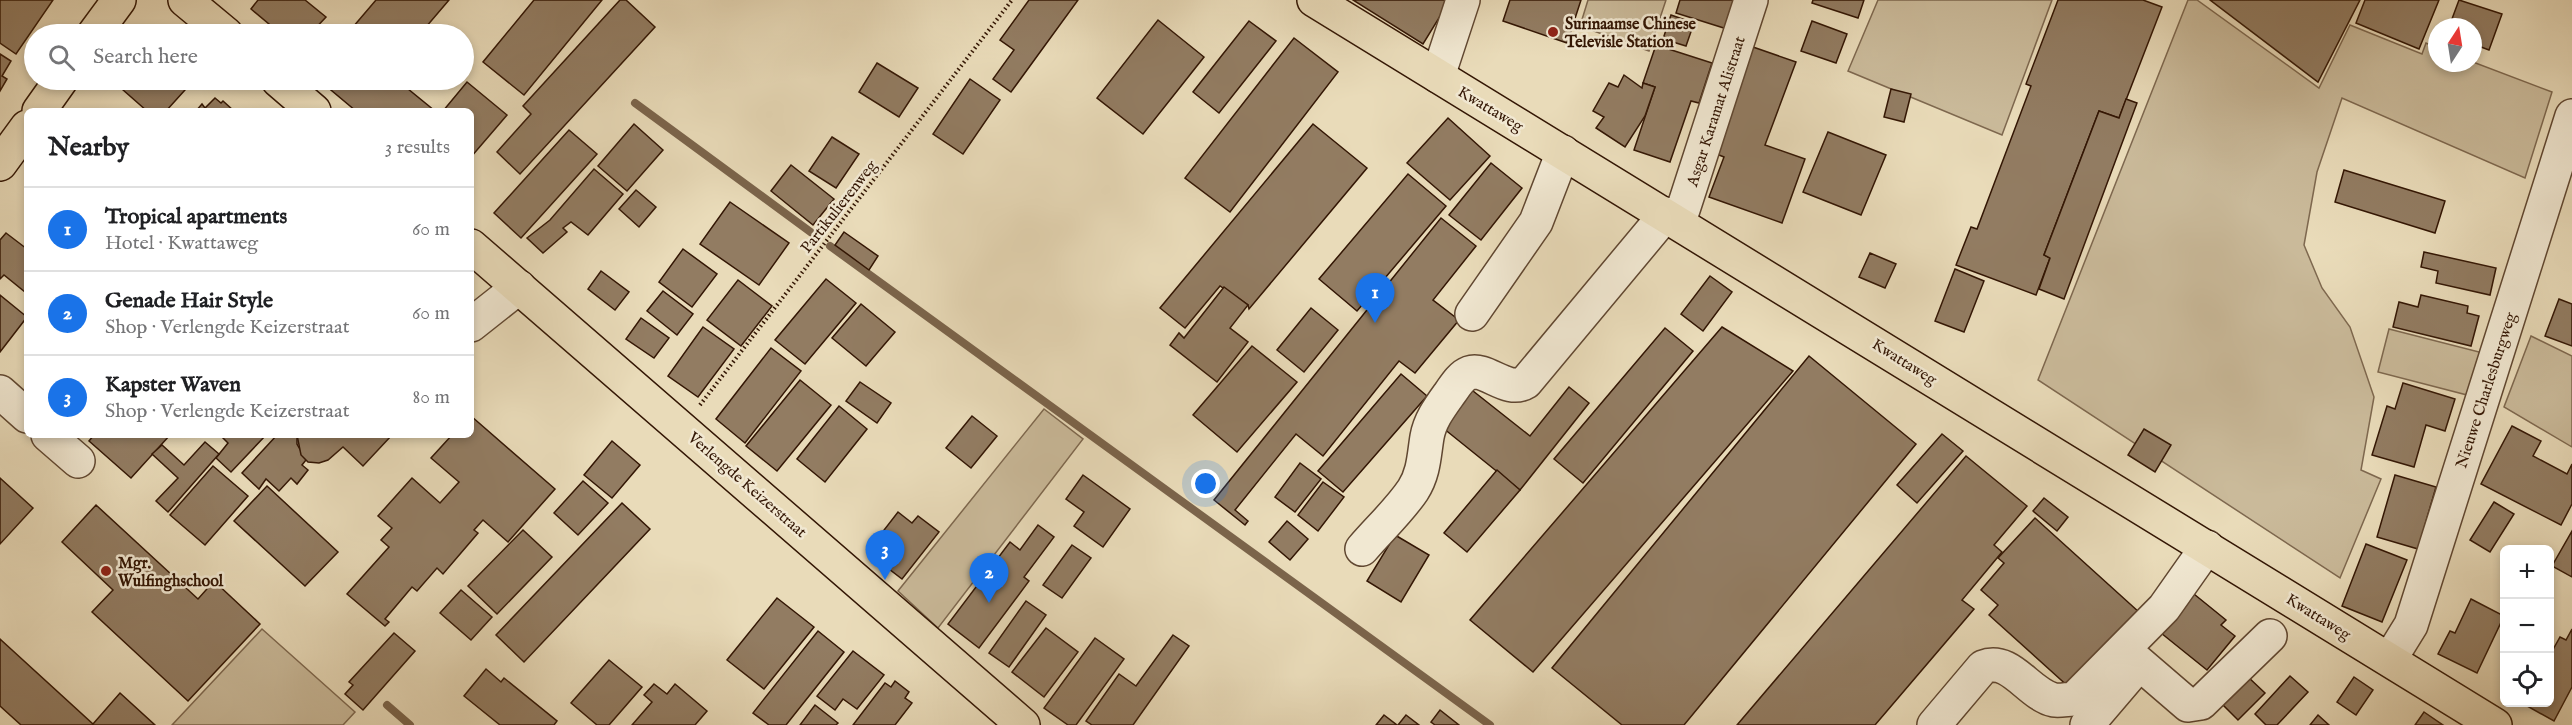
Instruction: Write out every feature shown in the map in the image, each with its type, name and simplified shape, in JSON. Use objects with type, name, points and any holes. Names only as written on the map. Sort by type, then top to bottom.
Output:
[{"type":"main road","points":[[101,24],[119,0]]},
{"type":"main road","points":[[185,0],[213,24]]},
{"type":"main road","name":"Kwattaweg","points":[[1314,0],[2495,725]]},
{"type":"main road","points":[[41,108],[54,90]]},
{"type":"main road","points":[[290,90],[311,108]]},
{"type":"main road","points":[[0,164],[24,131]]},
{"type":"main road","name":"Verlengde Keizerstraat","points":[[474,249],[684,428],[1023,725]]},
{"type":"street","points":[[1438,76],[1463,0]]},
{"type":"street","name":"Asgar Karamat Alistraat","points":[[1672,218],[1751,0]]},
{"type":"street","name":"Nieuwe Charlesburgweg","points":[[2390,659],[2411,625],[2572,116]]},
{"type":"street","points":[[1472,314],[1536,222],[1563,152]]},
{"type":"street","points":[[1362,549],[1414,489],[1426,459],[1427,438],[1432,420],[1459,380],[1469,373],[1479,373],[1510,384],[1526,382],[1672,218]]},
{"type":"street","points":[[474,323],[519,287]]},
{"type":"street","points":[[0,392],[24,413]]},
{"type":"street","points":[[51,438],[78,461]]},
{"type":"street","points":[[2086,725],[2163,608],[2207,547]]},
{"type":"street","points":[[2131,657],[2188,705],[2198,706],[2270,636]]},
{"type":"street","points":[[1935,725],[1983,667],[1993,664],[2003,666],[2032,689],[2055,700],[2074,699],[2131,657]]},
{"type":"path","name":"Partikulierenweg","points":[[684,428],[1012,0]]},
{"type":"shaded area","points":[[1588,0],[1666,0],[1649,51],[1580,26]]},
{"type":"shaded area","points":[[1878,0],[2052,0],[2002,135],[1848,71]]},
{"type":"shaded area","points":[[2188,0],[2197,0],[2319,88],[2350,25],[2422,54],[2426,43],[2428,44],[2428,72],[2482,72],[2482,65],[2552,92],[2525,178],[2342,98],[2317,172],[2304,245],[2322,288],[2350,327],[2374,397],[2361,470],[2381,479],[2340,578],[2038,380]]},
{"type":"shaded area","points":[[2389,329],[2483,353],[2471,396],[2378,372]]},
{"type":"shaded area","points":[[2531,336],[2572,356],[2572,447],[2504,407]]},
{"type":"shaded area","points":[[1044,409],[1083,439],[938,628],[898,591]]},
{"type":"shaded area","points":[[262,629],[355,712],[343,725],[172,725]]},
{"type":"building","points":[[0,0],[53,0],[37,24],[24,24],[24,42],[16,54],[0,43]]},
{"type":"building","points":[[258,0],[305,0],[326,17],[319,24],[269,24],[251,9]]},
{"type":"building","points":[[376,0],[449,0],[429,24],[356,24]]},
{"type":"building","points":[[534,0],[602,0],[524,95],[483,62]]},
{"type":"building","points":[[620,0],[626,0],[655,27],[520,174],[497,152],[531,114],[523,106]]},
{"type":"building","points":[[1029,0],[1078,0],[1011,92],[993,79],[1014,50],[1000,40]]},
{"type":"building","points":[[1353,0],[1450,0],[1423,44]]},
{"type":"building","name":"Surinaamse Chinese Televisle Station","points":[[1510,0],[1581,0],[1567,43],[1503,21]]},
{"type":"building","points":[[1680,0],[1737,0],[1727,29],[1676,13]]},
{"type":"building","points":[[1813,0],[1864,0],[1858,18],[1812,3]]},
{"type":"building","points":[[2058,0],[2143,0],[2162,7],[2119,118],[2099,111],[2044,255],[2050,258],[2036,295],[1956,265],[1971,227],[1977,229],[2031,86],[2026,84]]},
{"type":"building","points":[[2210,0],[2360,0],[2318,82]]},
{"type":"building","points":[[2365,0],[2439,0],[2432,18],[2428,18],[2428,27],[2419,49],[2356,23]]},
{"type":"building","points":[[2459,0],[2502,14],[2489,50],[2482,47],[2482,18],[2452,18]]},
{"type":"building","points":[[1671,15],[1694,23],[1686,46],[1663,39]]},
{"type":"building","points":[[1158,20],[1204,57],[1143,134],[1097,98]]},
{"type":"building","points":[[1249,21],[1276,41],[1219,113],[1193,92]]},
{"type":"building","points":[[1812,21],[1847,34],[1836,63],[1801,51]]},
{"type":"building","points":[[1294,38],[1338,72],[1230,212],[1185,178]]},
{"type":"building","points":[[1656,45],[1712,63],[1699,103],[1691,101],[1670,162],[1634,150],[1655,87],[1643,83]]},
{"type":"building","points":[[1753,47],[1796,62],[1765,145],[1805,159],[1782,223],[1709,197],[1724,157],[1714,153]]},
{"type":"building","points":[[0,54],[11,61],[2,76],[7,79],[0,91]]},
{"type":"building","points":[[877,63],[918,88],[899,117],[859,92]]},
{"type":"building","points":[[1624,75],[1642,88],[1643,83],[1655,87],[1645,116],[1625,147],[1596,128],[1604,117],[1593,111],[1609,83],[1618,87]]},
{"type":"building","points":[[970,79],[1000,100],[963,154],[933,134]]},
{"type":"building","points":[[474,88],[507,115],[474,154],[474,108],[445,108],[460,90],[474,90]]},
{"type":"building","points":[[1891,89],[1911,94],[1904,122],[1884,117]]},
{"type":"building","points":[[123,90],[185,90],[169,108],[144,108]]},
{"type":"building","points":[[331,90],[409,90],[431,108],[352,108]]},
{"type":"building","points":[[215,98],[231,108],[205,108]]},
{"type":"building","points":[[2126,99],[2137,103],[2064,299],[2039,289],[2050,258],[2044,255],[2099,111],[2119,118]]},
{"type":"building","points":[[1448,118],[1490,156],[1450,200],[1407,163]]},
{"type":"building","points":[[634,124],[663,150],[627,191],[598,166]]},
{"type":"building","points":[[1313,124],[1367,168],[1249,309],[1248,305],[1220,286],[1185,328],[1160,308]]},
{"type":"building","points":[[569,130],[597,154],[521,238],[494,213]]},
{"type":"building","points":[[1828,132],[1886,155],[1861,215],[1803,192]]},
{"type":"building","points":[[832,137],[859,154],[836,188],[809,171]]},
{"type":"building","points":[[1491,163],[1522,188],[1481,240],[1449,215]]},
{"type":"building","points":[[791,165],[834,199],[813,225],[771,191]]},
{"type":"building","points":[[594,169],[623,194],[588,235],[571,222],[563,228],[567,232],[543,253],[527,238],[550,220]]},
{"type":"building","points":[[2344,170],[2445,201],[2435,233],[2335,202]]},
{"type":"building","points":[[1408,174],[1446,206],[1357,311],[1319,279]]},
{"type":"building","points":[[636,190],[656,207],[639,227],[619,209]]},
{"type":"building","points":[[730,202],[789,243],[759,285],[700,244]]},
{"type":"building","points":[[1441,218],[1476,246],[1433,300],[1459,320],[1415,373],[1399,361],[1323,456],[1296,434],[1235,510],[1248,521],[1245,525],[1214,500]]},
{"type":"building","points":[[844,232],[878,256],[869,270],[835,245]]},
{"type":"building","points":[[6,233],[24,247],[24,291],[4,275],[0,279],[0,240]]},
{"type":"building","points":[[683,249],[717,274],[692,307],[659,282]]},
{"type":"building","points":[[2424,252],[2496,268],[2490,295],[2436,283],[2438,271],[2421,267]]},
{"type":"building","points":[[1870,253],[1896,264],[1885,288],[1859,277]]},
{"type":"building","points":[[1955,269],[1984,281],[1964,332],[1935,321]]},
{"type":"building","points":[[601,271],[629,292],[615,310],[588,289]]},
{"type":"building","points":[[1710,276],[1732,292],[1703,331],[1681,314]]},
{"type":"building","points":[[826,279],[856,303],[805,364],[775,340]]},
{"type":"building","points":[[738,280],[772,306],[741,346],[707,320]]},
{"type":"building","points":[[1224,287],[1248,305],[1230,328],[1248,342],[1217,382],[1170,345],[1179,333],[1184,338]]},
{"type":"building","points":[[663,291],[693,314],[677,335],[647,311]]},
{"type":"building","points":[[0,295],[24,315],[24,321],[0,352]]},
{"type":"building","points":[[2421,295],[2468,306],[2467,313],[2479,316],[2471,346],[2393,327],[2399,302],[2418,307]]},
{"type":"building","points":[[2559,299],[2572,304],[2572,346],[2545,336]]},
{"type":"building","points":[[861,304],[895,332],[866,366],[832,338]]},
{"type":"building","points":[[1311,308],[1338,330],[1304,372],[1277,350]]},
{"type":"building","points":[[641,318],[669,338],[654,358],[626,339]]},
{"type":"building","points":[[703,327],[734,349],[698,397],[668,376]]},
{"type":"building","points":[[1722,327],[1793,371],[1533,672],[1470,620]]},
{"type":"building","points":[[1665,328],[1693,351],[1583,483],[1554,459]]},
{"type":"building","points":[[1252,346],[1297,382],[1237,452],[1193,415]]},
{"type":"building","points":[[771,348],[801,371],[745,443],[716,419]]},
{"type":"building","points":[[1809,356],[1916,444],[1684,725],[1622,725],[1552,668]]},
{"type":"building","points":[[1401,374],[1427,396],[1343,492],[1318,471]]},
{"type":"building","points":[[800,380],[831,405],[777,471],[746,446]]},
{"type":"building","points":[[860,382],[891,403],[877,423],[846,401]]},
{"type":"building","points":[[2403,383],[2455,399],[2445,431],[2426,425],[2414,467],[2372,455],[2387,406],[2395,409]]},
{"type":"building","points":[[1468,387],[1530,436],[1569,387],[1589,403],[1520,490],[1438,424]]},
{"type":"building","points":[[839,406],[867,429],[825,482],[797,459]]},
{"type":"building","points":[[972,416],[997,436],[971,468],[946,448]]},
{"type":"building","points":[[474,419],[555,489],[508,542],[483,520],[474,530],[478,533],[443,574],[437,568],[417,591],[412,587],[385,619],[389,622],[385,626],[347,594],[389,547],[381,540],[392,528],[378,516],[412,478],[440,503],[459,482],[431,458],[449,438],[474,438]]},
{"type":"building","points":[[2512,426],[2541,441],[2533,456],[2567,474],[2572,464],[2572,504],[2561,525],[2481,484]]},
{"type":"building","points":[[2144,429],[2171,445],[2155,472],[2128,455]]},
{"type":"building","points":[[1942,434],[1963,451],[1917,503],[1897,485]]},
{"type":"building","points":[[92,438],[167,438],[131,478],[89,441]]},
{"type":"building","points":[[223,438],[263,438],[231,472],[216,458],[228,443]]},
{"type":"building","points":[[274,438],[297,438],[297,444],[306,460],[302,465],[308,470],[297,484],[291,478],[279,491],[266,479],[259,489],[242,473]]},
{"type":"building","points":[[298,438],[389,438],[363,466],[343,447],[328,460],[319,463],[308,462],[301,455]]},
{"type":"building","points":[[612,441],[640,465],[612,498],[584,475]]},
{"type":"building","points":[[205,442],[219,454],[168,512],[156,501],[178,478],[152,454],[162,445],[184,465]]},
{"type":"building","points":[[1966,456],[2027,506],[1994,545],[2002,552],[1962,600],[1974,609],[1875,725],[1737,725]]},
{"type":"building","points":[[1300,463],[1321,479],[1295,512],[1275,497]]},
{"type":"building","points":[[213,466],[248,496],[205,545],[170,515]]},
{"type":"building","points":[[1497,470],[1520,490],[1467,552],[1444,533]]},
{"type":"building","points":[[1083,475],[1130,509],[1103,547],[1074,526],[1084,512],[1066,499]]},
{"type":"building","points":[[2395,475],[2436,487],[2418,549],[2377,537]]},
{"type":"building","points":[[0,478],[33,508],[0,544]]},
{"type":"building","points":[[583,481],[608,503],[578,535],[554,513]]},
{"type":"building","points":[[1323,482],[1344,497],[1318,531],[1298,515]]},
{"type":"building","points":[[267,486],[338,552],[305,586],[234,521]]},
{"type":"building","points":[[2044,498],[2068,517],[2057,531],[2033,511]]},
{"type":"building","points":[[2494,502],[2514,514],[2490,552],[2470,540]]},
{"type":"building","points":[[622,503],[650,529],[524,662],[496,635]]},
{"type":"building","points":[[96,505],[198,599],[214,581],[260,624],[188,701],[92,612],[113,590],[62,542]]},
{"type":"building","points":[[898,512],[912,523],[918,516],[939,532],[902,579],[867,552]]},
{"type":"building","points":[[2035,518],[2140,613],[2071,689],[1989,615],[1998,605],[1981,590],[2004,563],[1998,558]]},
{"type":"building","points":[[1287,521],[1308,539],[1290,560],[1269,542]]},
{"type":"building","points":[[1038,525],[1054,537],[1024,577],[1029,581],[979,648],[948,624],[1010,542],[1020,550]]},
{"type":"building","points":[[523,530],[552,557],[497,614],[468,586]]},
{"type":"building","points":[[2572,531],[2572,577],[2554,567],[2554,562]]},
{"type":"building","points":[[1395,535],[1429,555],[1401,602],[1367,581]]},
{"type":"building","points":[[2366,544],[2407,560],[2382,622],[2342,606]]},
{"type":"building","points":[[1072,545],[1091,558],[1062,598],[1043,585]]},
{"type":"building","points":[[461,590],[492,617],[471,640],[440,613]]},
{"type":"building","points":[[2189,590],[2226,620],[2221,625],[2235,636],[2207,670],[2156,629]]},
{"type":"building","points":[[777,598],[814,627],[764,689],[727,660]]},
{"type":"building","points":[[2471,599],[2500,614],[2500,624],[2477,673],[2438,654],[2450,631],[2455,633]]},
{"type":"building","points":[[1026,601],[1046,615],[1009,667],[989,653]]},
{"type":"building","points":[[1046,628],[1078,652],[1044,697],[1012,672]]},
{"type":"building","points":[[2572,629],[2572,687],[2554,721],[2529,707],[2554,707],[2554,648],[2560,637],[2566,640]]},
{"type":"building","points":[[818,631],[844,652],[786,725],[769,725],[753,713]]},
{"type":"building","points":[[394,633],[415,651],[363,710],[345,694],[353,685],[349,682]]},
{"type":"building","points":[[1173,635],[1189,646],[1133,725],[1092,725],[1086,721],[1119,674],[1136,686]]},
{"type":"building","points":[[1095,638],[1124,659],[1076,725],[1068,725],[1044,708]]},
{"type":"building","points":[[0,639],[93,724],[120,693],[155,725],[21,725],[0,706]]},
{"type":"building","points":[[853,651],[884,675],[857,709],[843,699],[835,710],[817,696]]},
{"type":"building","points":[[609,660],[642,687],[609,725],[597,725],[571,703]]},
{"type":"building","points":[[486,669],[501,682],[504,678],[557,721],[554,725],[500,725],[464,696]]},
{"type":"building","points":[[2247,676],[2265,693],[2238,720],[2221,703]]},
{"type":"building","points":[[2290,676],[2308,692],[2277,725],[2266,725],[2255,714]]},
{"type":"building","points":[[2354,677],[2373,690],[2356,715],[2337,702]]},
{"type":"building","points":[[895,681],[909,692],[905,698],[912,703],[895,725],[853,725],[885,683],[891,687]]},
{"type":"building","points":[[654,684],[667,694],[675,684],[707,711],[695,725],[632,725],[652,702],[644,695]]},
{"type":"building","points":[[815,705],[838,723],[836,725],[800,725]]},
{"type":"building","points":[[1440,710],[1459,725],[1435,725],[1431,722]]},
{"type":"building","points":[[2424,712],[2443,725],[2415,725]]},
{"type":"building","points":[[1384,715],[1397,725],[1376,725]]},
{"type":"building","points":[[1406,715],[1419,725],[1398,725]]},
{"type":"building","points":[[2318,715],[2329,725],[2310,725]]},
{"type":"waterway","points":[[635,103],[816,236]]},
{"type":"waterway","points":[[830,246],[1490,725]]},
{"type":"waterway","points":[[387,705],[410,725]]},
{"type":"place","name":"Surinaamse Chinese Televisle Station","points":[[1553,32]]},
{"type":"place","name":"Tropical apartments","points":[[1375,323]]},
{"type":"place","name":"Mgr. Wulfinghschool","points":[[106,571]]},
{"type":"place","name":"Kapster Waven","points":[[885,580]]},
{"type":"place","name":"Genade Hair Style","points":[[989,603]]}]
